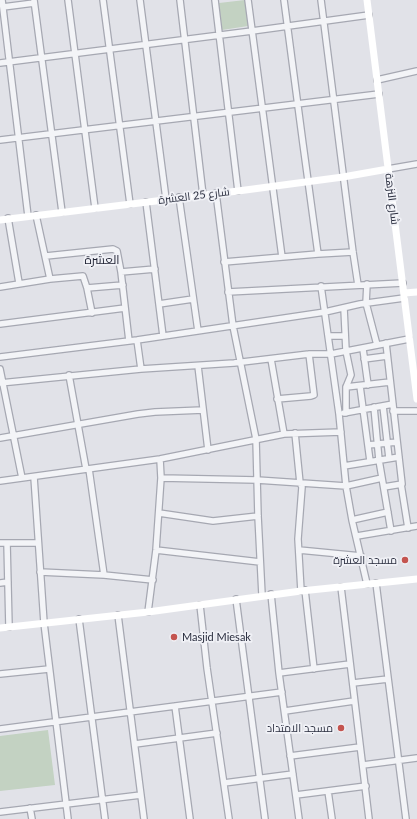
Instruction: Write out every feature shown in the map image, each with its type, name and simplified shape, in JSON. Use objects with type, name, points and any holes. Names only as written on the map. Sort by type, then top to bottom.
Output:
[{"type":"street","points":[[2,0],[28,216]]},
{"type":"street","points":[[68,0],[76,54],[94,208]]},
{"type":"street","points":[[103,0],[130,204]]},
{"type":"street","points":[[140,0],[166,199]]},
{"type":"street","points":[[180,0],[203,195]]},
{"type":"street","points":[[216,0],[238,191]]},
{"type":"street","points":[[248,0],[282,257]]},
{"type":"street","points":[[284,0],[318,254]]},
{"type":"street","points":[[321,0],[358,285]]},
{"type":"street","name":"شارع النزهة","points":[[367,0],[417,399]]},
{"type":"street","points":[[3,7],[34,2],[62,212]]},
{"type":"street","points":[[0,63],[219,36],[369,15]]},
{"type":"street","points":[[377,80],[417,71]]},
{"type":"street","points":[[0,140],[379,94]]},
{"type":"street","points":[[388,169],[417,164]]},
{"type":"street","name":"شارع 25 العشرة","points":[[0,220],[238,191],[343,177],[388,169]]},
{"type":"street","points":[[216,193],[233,326],[256,439],[262,595]]},
{"type":"street","points":[[179,197],[198,331]]},
{"type":"street","points":[[146,202],[163,336]]},
{"type":"street","points":[[36,215],[50,279]]},
{"type":"street","points":[[8,218],[19,283]]},
{"type":"street","points":[[46,256],[115,249],[118,254],[121,272],[129,341]]},
{"type":"street","points":[[224,262],[353,252]]},
{"type":"street","points":[[121,272],[155,269]]},
{"type":"street","points":[[0,286],[82,276],[87,288],[92,313]]},
{"type":"street","points":[[228,292],[402,283]]},
{"type":"street","points":[[367,284],[366,303],[377,345]]},
{"type":"street","points":[[87,288],[122,285]]},
{"type":"street","points":[[321,286],[339,414],[346,486],[352,520],[357,536],[367,584]]},
{"type":"street","points":[[0,358],[137,340],[325,312],[417,292]]},
{"type":"street","points":[[159,304],[193,298]]},
{"type":"street","points":[[0,324],[125,308]]},
{"type":"street","points":[[344,308],[346,351],[351,375],[346,387],[346,413]]},
{"type":"street","points":[[328,336],[345,336]]},
{"type":"street","points":[[1,383],[141,369],[198,366],[309,354],[331,354],[410,339]]},
{"type":"street","points":[[137,340],[141,369]]},
{"type":"street","points":[[386,343],[401,484],[408,528]]},
{"type":"street","points":[[363,349],[368,385]]},
{"type":"street","points":[[277,399],[311,396],[314,394],[309,354]]},
{"type":"street","points":[[364,359],[387,356]]},
{"type":"street","points":[[271,359],[284,434]]},
{"type":"street","points":[[198,366],[208,450]]},
{"type":"street","points":[[0,370],[1,383],[14,435],[22,478]]},
{"type":"street","points":[[69,376],[88,469],[104,575]]},
{"type":"street","points":[[346,387],[390,382]]},
{"type":"street","points":[[360,386],[370,461]]},
{"type":"street","points":[[339,414],[392,404]]},
{"type":"street","points":[[383,406],[389,458]]},
{"type":"street","points":[[374,407],[379,460],[390,531]]},
{"type":"street","points":[[0,438],[155,412],[203,410]]},
{"type":"street","points":[[393,411],[417,411]]},
{"type":"street","points":[[0,481],[160,459],[284,434],[341,432]]},
{"type":"street","points":[[294,433],[300,483],[302,487],[298,539],[303,590],[314,668]]},
{"type":"street","points":[[368,445],[397,442]]},
{"type":"street","points":[[344,466],[399,457]]},
{"type":"street","points":[[148,612],[153,580],[159,513],[161,478],[160,459]]},
{"type":"street","points":[[34,476],[44,623],[68,819]]},
{"type":"street","points":[[161,478],[257,480],[346,486],[382,478]]},
{"type":"street","points":[[384,487],[401,484]]},
{"type":"street","points":[[352,520],[388,512]]},
{"type":"street","points":[[159,513],[213,521],[258,516]]},
{"type":"street","points":[[357,536],[417,526]]},
{"type":"street","points":[[0,543],[38,543]]},
{"type":"street","points":[[7,543],[9,626]]},
{"type":"street","points":[[156,550],[260,562]]},
{"type":"street","points":[[299,550],[361,556]]},
{"type":"street","points":[[40,572],[104,575],[153,580]]},
{"type":"street","points":[[0,628],[148,612],[303,590],[417,579]]},
{"type":"street","points":[[0,583],[8,582]]},
{"type":"street","points":[[376,583],[406,819]]},
{"type":"street","points":[[341,587],[369,819]]},
{"type":"street","points":[[271,594],[299,819]]},
{"type":"street","points":[[236,599],[265,819]]},
{"type":"street","points":[[200,605],[229,819]]},
{"type":"street","points":[[118,615],[144,819]]},
{"type":"street","points":[[79,619],[105,819]]},
{"type":"street","points":[[280,673],[350,664]]},
{"type":"street","points":[[0,674],[49,669]]},
{"type":"street","points":[[353,683],[388,679]]},
{"type":"street","points":[[0,729],[282,692]]},
{"type":"street","points":[[285,711],[354,701]]},
{"type":"street","points":[[175,706],[190,819]]},
{"type":"street","points":[[135,744],[217,733]]},
{"type":"street","points":[[290,756],[360,747]]},
{"type":"street","points":[[363,765],[417,758]]},
{"type":"street","points":[[224,784],[293,774]]},
{"type":"street","points":[[296,795],[366,786]]},
{"type":"street","points":[[328,791],[332,819]]},
{"type":"street","points":[[0,812],[141,795]]},
{"type":"street","points":[[30,808],[32,819]]},
{"type":"green space","points":[[245,0],[248,26],[222,30],[219,3]]},
{"type":"green space","points":[[48,730],[55,785],[0,791],[0,736]]},
{"type":"place","name":"مسجد العشرة","points":[[405,560]]},
{"type":"place","name":"Masjid Miesak","points":[[174,637]]},
{"type":"place","name":"مسجد الامتداد","points":[[341,728]]},
{"type":"district","name":"العشرة","points":[[102,260]]}]
